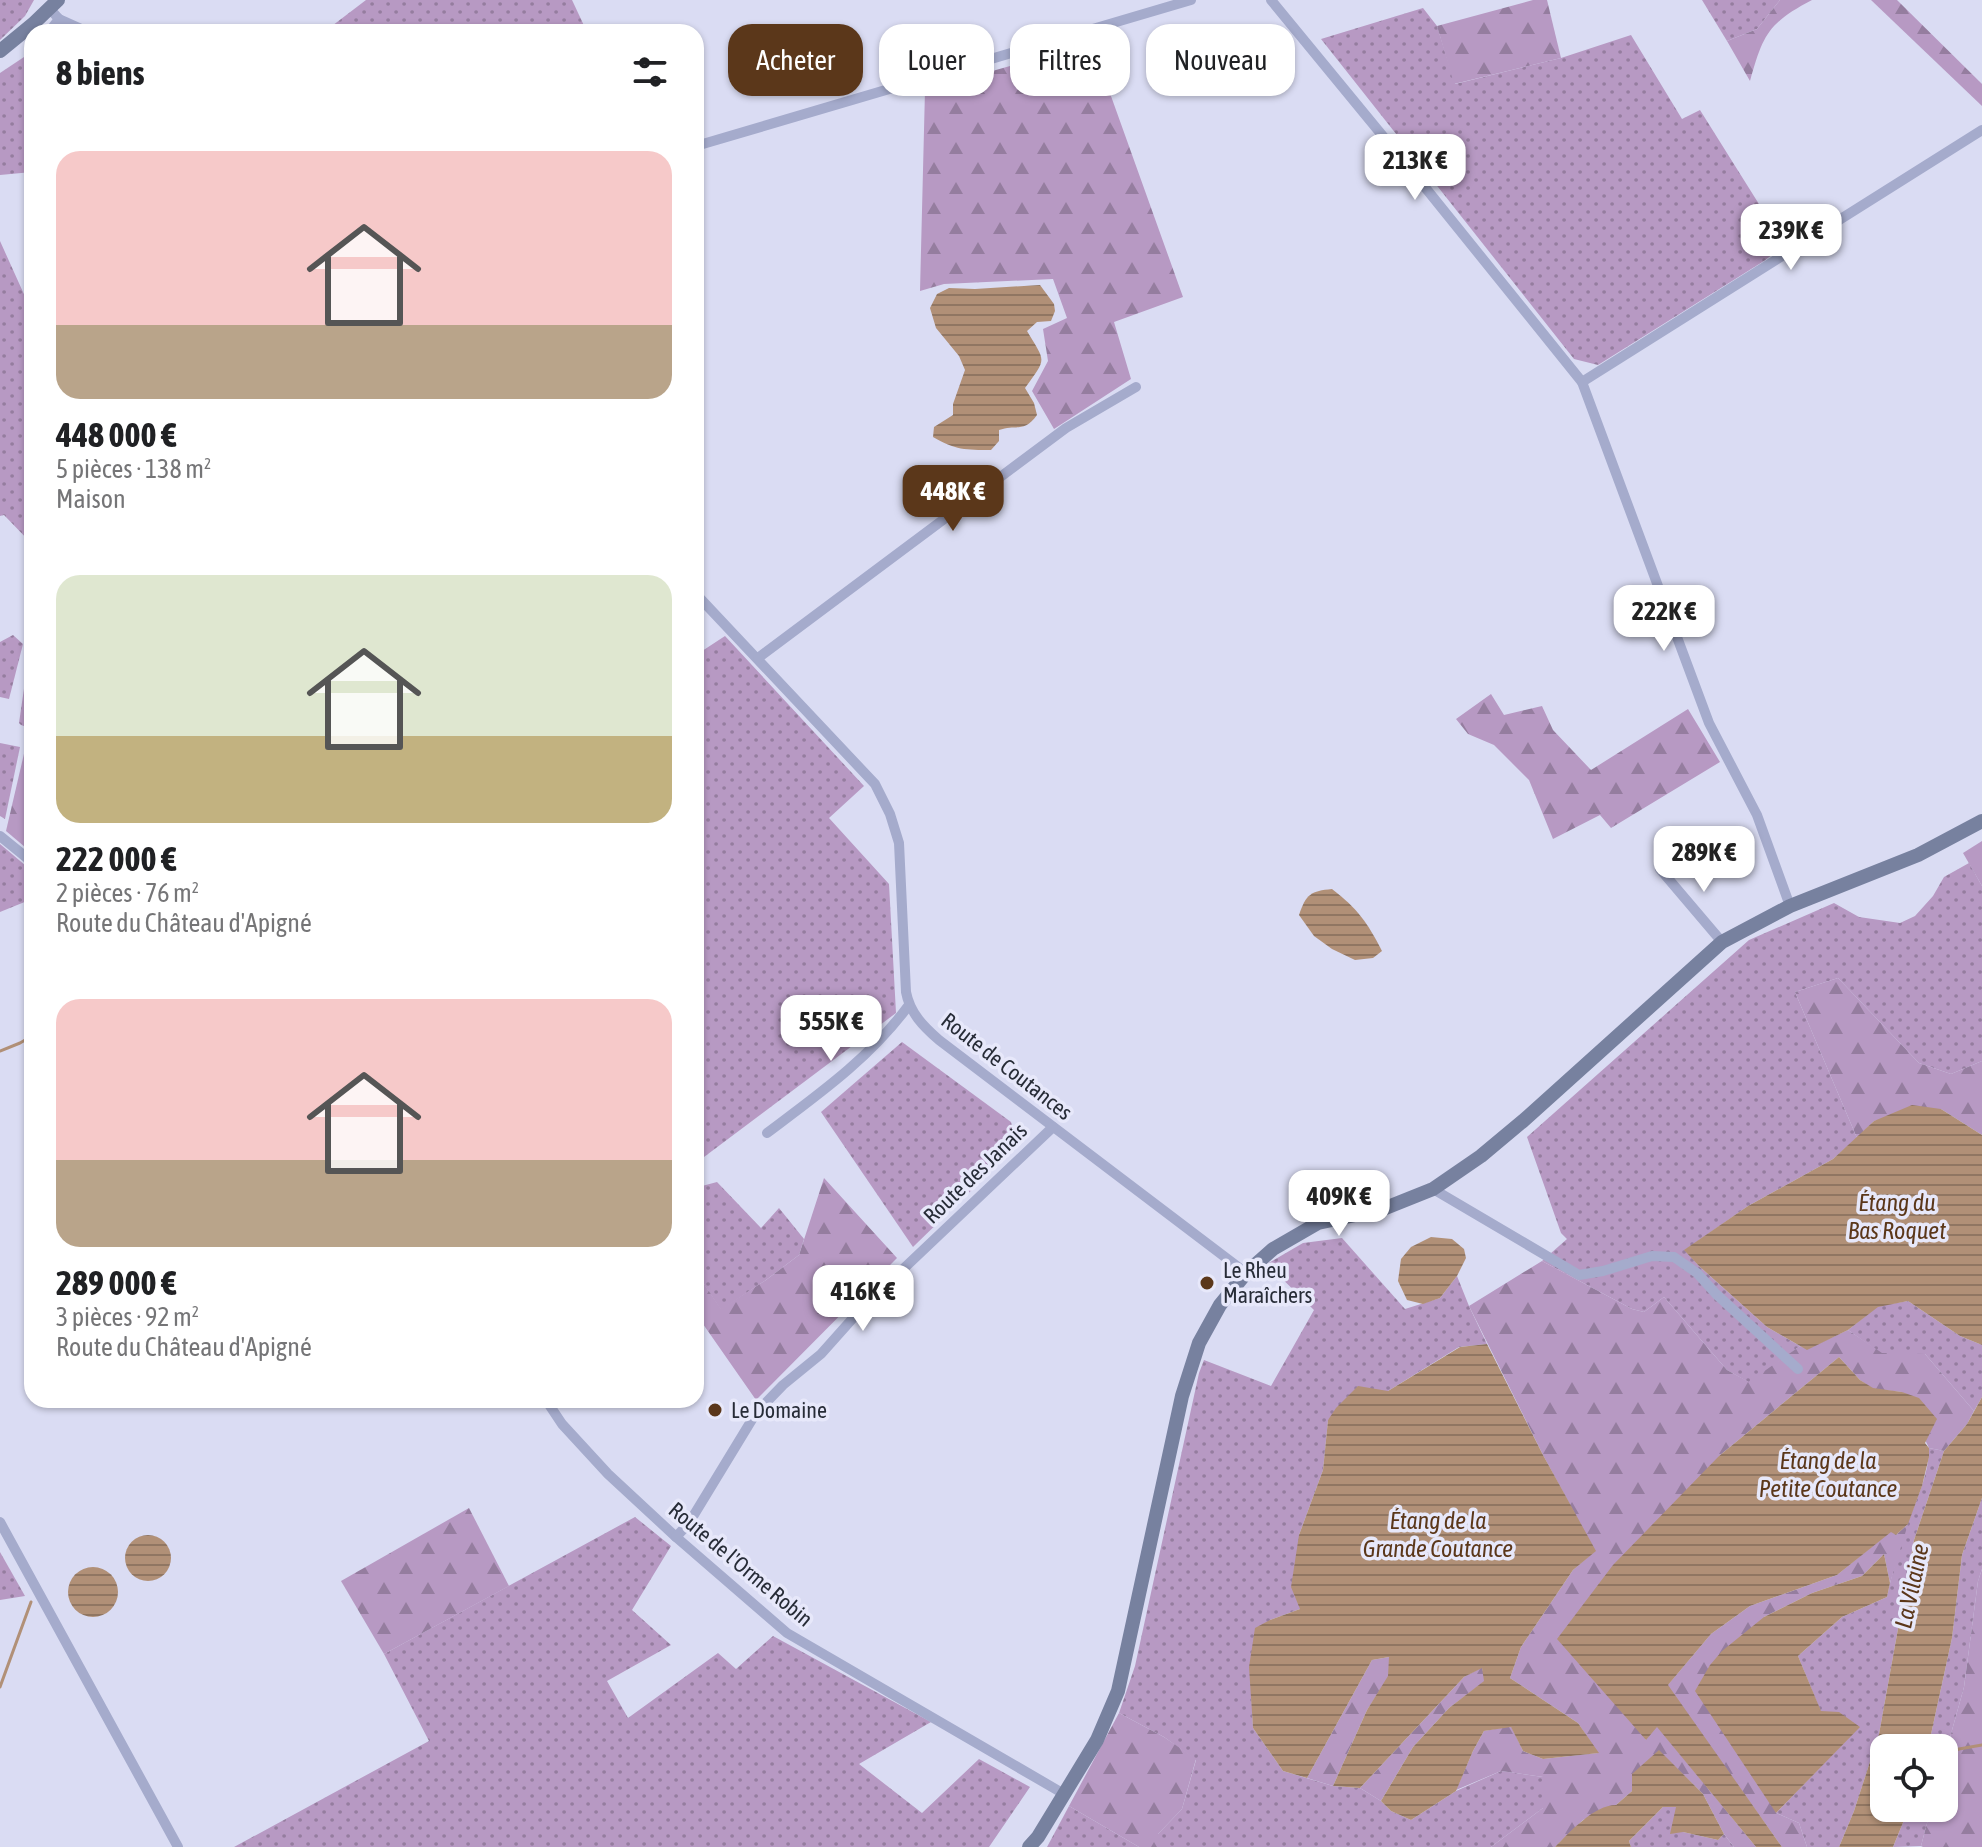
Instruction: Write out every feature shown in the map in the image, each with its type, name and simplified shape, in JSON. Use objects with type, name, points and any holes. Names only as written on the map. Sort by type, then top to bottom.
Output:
[{"type":"street","points":[[704,144],[1191,0]]},
{"type":"street","points":[[1271,0],[1582,382],[1709,723],[1757,815],[1790,906]]},
{"type":"street","points":[[37,24],[56,10],[76,24]]},
{"type":"street","points":[[0,51],[24,33]]},
{"type":"street","points":[[1582,382],[1982,130]]},
{"type":"street","points":[[758,658],[1066,428],[1136,387]]},
{"type":"street","points":[[704,602],[875,784],[890,814],[899,843],[909,1005],[870,1052],[767,1133]]},
{"type":"street","points":[[1029,1847],[1097,1740],[1118,1691],[1182,1396],[1199,1343],[1220,1305],[1246,1273],[1273,1249],[1318,1223],[1383,1209],[1433,1189],[1481,1156],[1722,942],[1790,906],[1918,855],[1982,821]]},
{"type":"street","points":[[0,836],[24,856]]},
{"type":"street","points":[[1660,869],[1722,942]]},
{"type":"street","name":"Route de Coutances","points":[[909,1005],[921,1025],[939,1040],[1246,1273]]},
{"type":"street","name":"Route des Janais","points":[[676,1537],[689,1523],[756,1413],[783,1385],[821,1354],[862,1308],[1053,1127]]},
{"type":"street","points":[[1433,1189],[1579,1275],[1652,1256],[1674,1257],[1697,1273],[1798,1369]]},
{"type":"street","name":"Route de l'Orme Robin","points":[[551,1408],[608,1474],[787,1633],[1064,1794]]},
{"type":"street","points":[[0,1522],[178,1847]]},
{"type":"green space","points":[[0,0],[34,0],[25,16],[0,40]]},
{"type":"green space","points":[[366,0],[572,0],[583,24],[334,24]]},
{"type":"green space","points":[[1533,0],[1547,0],[1561,58],[1454,84],[1437,26]]},
{"type":"green space","points":[[1702,0],[1780,0],[1757,29],[1727,41]]},
{"type":"green space","points":[[1780,0],[1812,0],[1786,16],[1769,32],[1750,81],[1727,41],[1757,29]]},
{"type":"green space","points":[[1871,0],[1897,0],[1982,84],[1982,106]]},
{"type":"green space","points":[[1423,8],[1437,26],[1455,84],[1561,58],[1631,35],[1682,119],[1700,110],[1779,236],[1777,251],[1598,365],[1574,359],[1321,39]]},
{"type":"green space","points":[[24,57],[24,173],[0,175],[0,73]]},
{"type":"green space","points":[[1010,66],[1010,96],[1111,96],[1183,297],[1114,322],[1131,379],[1054,429],[1032,391],[1048,361],[1043,329],[1067,318],[1053,279],[944,284],[920,291],[925,96],[994,96],[994,71]]},
{"type":"green space","points":[[0,241],[24,294],[24,536],[4,515],[0,516]]},
{"type":"green space","points":[[13,635],[23,644],[9,699],[0,697],[0,642]]},
{"type":"green space","points":[[725,636],[864,786],[829,818],[889,884],[896,1013],[704,1157],[704,650]]},
{"type":"green space","points":[[24,689],[24,726],[19,723]]},
{"type":"green space","points":[[1491,694],[1504,715],[1542,706],[1553,730],[1591,770],[1688,709],[1720,762],[1611,828],[1600,815],[1553,839],[1529,780],[1494,745],[1468,734],[1456,719]]},
{"type":"green space","points":[[0,743],[20,747],[5,819],[0,816]]},
{"type":"green space","points":[[24,754],[24,846],[6,831]]},
{"type":"green space","points":[[1982,841],[1982,886],[1963,853]]},
{"type":"green space","points":[[0,844],[24,864],[24,902],[0,912]]},
{"type":"green space","points":[[1969,863],[1982,886],[1982,1061],[1951,1074],[1919,1063],[1838,978],[1795,992],[1857,1138],[1833,1159],[1748,1206],[1685,1250],[1767,1327],[1800,1346],[1750,1383],[1727,1370],[1664,1297],[1644,1312],[1632,1309],[1542,1261],[1567,1239],[1561,1233],[1527,1137],[1749,940],[1834,903],[1859,917],[1900,923],[1915,916],[1933,896],[1944,877]]},
{"type":"green space","points":[[1838,978],[1919,1063],[1951,1074],[1982,1061],[1982,1135],[1941,1109],[1874,1121],[1857,1138],[1795,992]]},
{"type":"green space","points":[[902,1042],[1011,1122],[1017,1146],[913,1247],[821,1112]]},
{"type":"green space","points":[[824,1178],[897,1258],[756,1400],[704,1325],[704,1284],[721,1309],[799,1255]]},
{"type":"green space","points":[[717,1182],[761,1228],[779,1208],[804,1239],[799,1255],[721,1310],[704,1284],[704,1185]]},
{"type":"green space","points":[[1342,1238],[1405,1309],[1440,1298],[1457,1276],[1487,1344],[1459,1347],[1388,1391],[1328,1420],[1323,1470],[1299,1535],[1300,1609],[1270,1620],[1250,1667],[1253,1728],[1283,1771],[1333,1786],[1360,1788],[1391,1811],[1411,1820],[1456,1791],[1501,1771],[1543,1777],[1543,1808],[1491,1847],[1158,1847],[1158,1834],[1182,1809],[1196,1760],[1164,1737],[1119,1713],[1135,1666],[1199,1373],[1204,1360],[1271,1386],[1314,1310],[1267,1264],[1303,1243]]},
{"type":"green space","points":[[1542,1261],[1632,1309],[1644,1312],[1664,1297],[1727,1370],[1749,1382],[1800,1346],[1807,1349],[1848,1330],[1882,1353],[1925,1354],[1974,1411],[1944,1451],[1929,1448],[1902,1392],[1873,1389],[1839,1357],[1719,1456],[1645,1740],[1657,1726],[1756,1847],[1734,1847],[1703,1794],[1659,1751],[1632,1791],[1616,1805],[1583,1820],[1555,1847],[1491,1847],[1543,1808],[1543,1777],[1501,1771],[1456,1790],[1484,1731],[1511,1726],[1523,1751],[1543,1759],[1598,1753],[1578,1723],[1510,1678],[1521,1647],[1573,1570],[1595,1551],[1469,1306]]},
{"type":"green space","points":[[1908,1301],[1960,1336],[1982,1345],[1982,1397],[1974,1411],[1925,1354],[1882,1354],[1848,1330],[1878,1306]]},
{"type":"green space","points":[[1929,1448],[1944,1451],[1914,1540],[1879,1734],[1870,1734],[1870,1762],[1839,1847],[1807,1847],[1799,1823],[1776,1813],[1859,1727],[1821,1712],[1798,1656],[1842,1617],[1887,1597],[1902,1540],[1925,1477]]},
{"type":"green space","points":[[1982,1498],[1982,1569],[1964,1687],[1951,1734],[1931,1734],[1952,1638],[1962,1555]]},
{"type":"green space","points":[[469,1508],[509,1586],[384,1654],[341,1581]]},
{"type":"green space","points":[[635,1517],[671,1546],[632,1610],[671,1645],[607,1681],[628,1718],[718,1653],[736,1669],[773,1636],[931,1722],[859,1764],[922,1813],[979,1759],[1030,1787],[989,1847],[234,1847],[429,1741],[384,1654]]},
{"type":"green space","points":[[1908,1524],[1890,1583],[1884,1554],[1862,1576],[1812,1593],[1764,1617],[1776,1813],[1799,1823],[1807,1847],[1782,1847],[1667,1686],[1711,1634],[1750,1606],[1837,1575],[1891,1531],[1896,1535]]},
{"type":"green space","points":[[0,1552],[25,1596],[0,1600]]},
{"type":"green space","points":[[1982,1569],[1982,1847],[1923,1847],[1927,1822],[1958,1822],[1958,1734],[1951,1734],[1964,1687]]},
{"type":"green space","points":[[1389,1657],[1389,1676],[1367,1710],[1333,1786],[1307,1778],[1372,1660]]},
{"type":"green space","points":[[1482,1667],[1485,1681],[1449,1708],[1413,1747],[1381,1801],[1360,1788],[1464,1677]]},
{"type":"green space","points":[[1119,1713],[1164,1737],[1196,1759],[1182,1809],[1158,1834],[1158,1847],[1139,1847],[1069,1806]]},
{"type":"green space","points":[[1069,1806],[1139,1847],[1047,1847]]},
{"type":"green space","points":[[1676,1806],[1683,1832],[1718,1840],[1724,1834],[1734,1847],[1631,1847],[1629,1841],[1663,1807]]},
{"type":"green space","points":[[1903,1822],[1927,1822],[1921,1846],[1893,1847]]},
{"type":"water","points":[[1040,285],[1054,304],[1055,311],[1051,321],[1037,322],[1027,331],[1041,355],[1040,365],[1025,388],[1037,415],[1024,426],[999,430],[999,441],[991,450],[961,448],[933,437],[934,427],[953,415],[953,404],[965,370],[959,356],[936,328],[930,308],[937,294],[949,288]]},
{"type":"water","points":[[1332,889],[1349,903],[1372,932],[1382,951],[1373,958],[1355,960],[1332,949],[1314,936],[1299,915],[1310,895]]},
{"type":"water","name":"Étang du Bas Roquet","points":[[1912,1105],[1941,1109],[1982,1135],[1982,1345],[1960,1336],[1908,1301],[1878,1307],[1848,1330],[1807,1350],[1767,1327],[1684,1250],[1748,1206],[1833,1159],[1874,1121]]},
{"type":"water","points":[[1431,1237],[1452,1239],[1464,1249],[1466,1258],[1440,1298],[1423,1304],[1407,1300],[1398,1281],[1401,1259],[1411,1247]]},
{"type":"water","name":"Étang de la Grande Coutance","points":[[1487,1344],[1596,1551],[1573,1570],[1521,1647],[1510,1678],[1578,1723],[1599,1753],[1543,1759],[1523,1751],[1511,1727],[1484,1731],[1456,1791],[1411,1820],[1391,1811],[1381,1801],[1413,1747],[1449,1708],[1484,1681],[1482,1668],[1464,1677],[1360,1788],[1333,1786],[1367,1710],[1388,1676],[1389,1657],[1372,1660],[1307,1778],[1283,1771],[1253,1728],[1249,1667],[1255,1628],[1300,1609],[1291,1587],[1299,1535],[1323,1470],[1328,1420],[1336,1408],[1358,1386],[1388,1391],[1460,1347]]},
{"type":"water","name":"Étang de la Petite Coutance","points":[[1839,1357],[1860,1380],[1873,1388],[1919,1398],[1937,1419],[1925,1443],[1929,1448],[1929,1457],[1908,1524],[1896,1535],[1891,1532],[1837,1575],[1750,1606],[1711,1634],[1668,1685],[1782,1847],[1756,1847],[1657,1727],[1646,1740],[1557,1639],[1613,1565],[1719,1456]]},
{"type":"water","name":"La Vilaine","points":[[1982,1397],[1982,1498],[1962,1555],[1952,1638],[1931,1734],[1879,1734],[1914,1540],[1944,1451],[1967,1424]]},
{"type":"water","points":[[148,1535],[164,1542],[171,1558],[164,1574],[148,1581],[132,1574],[125,1558],[132,1542]]},
{"type":"water","points":[[1884,1554],[1890,1583],[1887,1597],[1842,1617],[1798,1656],[1821,1711],[1839,1712],[1860,1727],[1776,1813],[1695,1691],[1722,1651],[1764,1617],[1812,1593],[1862,1576]]},
{"type":"water","points":[[93,1567],[111,1574],[118,1592],[111,1610],[93,1617],[75,1610],[68,1592],[75,1574]]},
{"type":"water","points":[[1659,1750],[1703,1794],[1724,1834],[1718,1840],[1683,1832],[1670,1834],[1676,1807],[1663,1807],[1629,1841],[1631,1847],[1555,1847],[1591,1814],[1616,1805],[1632,1791],[1632,1774]]},
{"type":"water","points":[[1870,1762],[1870,1822],[1903,1822],[1893,1847],[1839,1847]]},
{"type":"waterway","points":[[0,1051],[24,1041]]},
{"type":"waterway","points":[[0,1687],[31,1602]]},
{"type":"waterway","points":[[1958,1749],[1982,1745]]},
{"type":"place","name":"Le Rheu Maraîchers","points":[[1207,1283]]},
{"type":"place","name":"Le Domaine","points":[[715,1410]]}]
